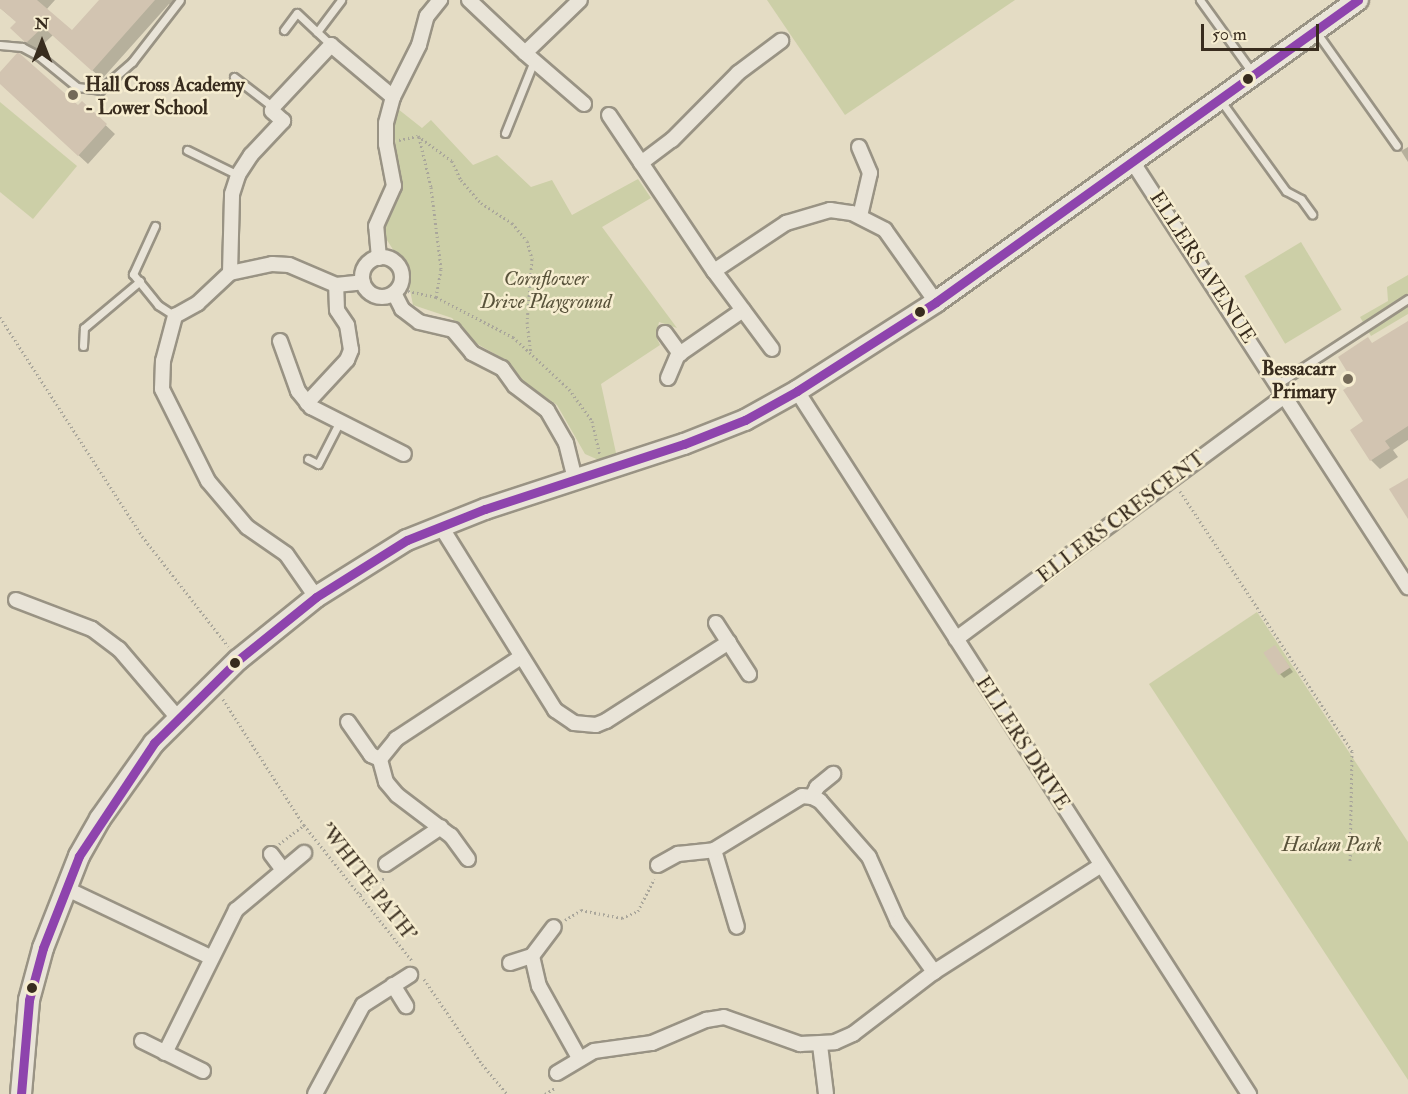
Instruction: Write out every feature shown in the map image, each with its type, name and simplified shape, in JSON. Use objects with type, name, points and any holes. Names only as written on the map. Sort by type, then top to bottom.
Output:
[{"type":"street","points":[[379,258],[376,226],[394,186],[386,144],[393,97],[419,45],[427,16],[440,0]]},
{"type":"street","points":[[469,0],[584,104]]},
{"type":"street","points":[[530,57],[580,0]]},
{"type":"street","points":[[21,1094],[29,1000],[65,888],[99,819],[177,717],[238,660],[316,597],[407,540],[440,525],[603,472],[745,420],[797,391],[936,302],[1358,0]]},
{"type":"street","points":[[641,163],[672,140],[738,73],[781,41]]},
{"type":"street","points":[[230,273],[232,194],[238,175],[283,121],[272,111],[273,107],[332,45],[393,97]]},
{"type":"street","points":[[609,115],[714,272],[772,350]]},
{"type":"street","points":[[859,147],[870,173],[860,216]]},
{"type":"street","name":"ELLERS AVENUE","points":[[1132,161],[1283,389],[1408,586]]},
{"type":"street","points":[[714,272],[786,223],[807,214],[830,210],[860,216],[885,230],[936,302]]},
{"type":"street","points":[[396,291],[375,296],[363,282],[364,269],[379,258],[392,260],[400,270],[396,291],[402,309],[419,322],[453,330],[472,353],[502,368],[514,386],[547,410],[566,443],[575,480]]},
{"type":"street","points":[[316,597],[286,554],[247,527],[208,481],[162,389],[163,361],[175,316],[198,303],[230,273],[272,264],[289,265],[336,285],[363,282]]},
{"type":"street","points":[[307,403],[347,360],[351,350],[346,325],[337,310],[336,285]]},
{"type":"street","points":[[668,378],[680,354],[743,310]]},
{"type":"street","points":[[664,333],[680,354]]},
{"type":"street","points":[[280,341],[307,403],[339,423],[404,454]]},
{"type":"street","name":"ELLERS CRESCENT","points":[[956,639],[1172,479],[1283,389]]},
{"type":"street","name":"ELLERS DRIVE","points":[[797,391],[1249,1094]]},
{"type":"street","points":[[440,525],[521,657],[565,719],[596,725],[729,642]]},
{"type":"street","points":[[16,600],[92,629],[119,649],[177,717]]},
{"type":"street","points":[[716,623],[749,674]]},
{"type":"street","points":[[380,759],[396,739],[521,657]]},
{"type":"street","points":[[348,722],[371,755],[380,759],[387,782],[397,795],[441,827],[468,859]]},
{"type":"street","points":[[812,797],[817,787],[833,774]]},
{"type":"street","points":[[658,865],[678,854],[714,850],[802,796],[812,797],[820,801],[869,857],[898,922],[934,972]]},
{"type":"street","points":[[386,864],[441,827]]},
{"type":"street","points":[[714,850],[737,927]]},
{"type":"street","points":[[165,1053],[210,957],[236,910],[304,853]]},
{"type":"street","points":[[271,854],[283,870]]},
{"type":"street","points":[[557,1073],[579,1058],[614,1046],[652,1043],[706,1020],[724,1017],[800,1044],[820,1045],[853,1034],[934,972],[1101,865]]},
{"type":"street","points":[[65,888],[210,957]]},
{"type":"street","points":[[510,963],[532,956],[554,927]]},
{"type":"street","points":[[532,956],[539,986],[579,1058]]},
{"type":"street","points":[[315,1094],[354,1017],[363,1005],[410,975]]},
{"type":"street","points":[[393,985],[405,1006]]},
{"type":"street","points":[[142,1041],[203,1071]]},
{"type":"street","points":[[820,1045],[825,1094]]},
{"type":"lane","points":[[0,45],[22,47],[39,56],[77,87],[100,90],[132,62],[180,0]]},
{"type":"lane","points":[[317,32],[341,0]]},
{"type":"lane","points":[[1200,0],[1254,74]]},
{"type":"lane","points":[[284,30],[297,13],[332,45]]},
{"type":"lane","points":[[1315,30],[1397,146]]},
{"type":"lane","points":[[505,133],[530,57]]},
{"type":"lane","points":[[234,77],[273,107]]},
{"type":"lane","points":[[1219,99],[1286,191],[1301,199],[1312,214]]},
{"type":"lane","points":[[187,150],[238,175]]},
{"type":"lane","points":[[154,226],[134,274],[158,305],[175,316]]},
{"type":"lane","points":[[83,346],[84,328],[140,281]]},
{"type":"lane","points":[[1283,389],[1408,299]]},
{"type":"lane","points":[[308,459],[318,464],[339,423]]},
{"type":"path","points":[[386,144],[418,136],[453,161],[460,180],[481,203],[512,223],[527,241],[532,259],[527,322],[531,353]]},
{"type":"path","points":[[418,136],[431,187],[441,269],[436,297]]},
{"type":"path","points":[[396,291],[436,297],[513,337],[569,389],[592,421],[603,472]]},
{"type":"path","points":[[0,317],[142,536],[238,660]]},
{"type":"path","points":[[1172,479],[1352,751],[1350,861]]},
{"type":"path","name":"'WHITE PATH'","points":[[213,683],[304,825],[360,894],[507,1094]]},
{"type":"path","points":[[271,854],[304,825]]},
{"type":"path","points":[[360,894],[387,876],[386,864]]},
{"type":"path","points":[[554,927],[581,910],[622,918],[638,911],[653,883],[658,865]]},
{"type":"green space","points":[[767,0],[1015,0],[845,115]]},
{"type":"green space","points":[[0,102],[77,166],[33,219],[0,192]]},
{"type":"green space","name":"Cornflower Drive Playground","points":[[398,109],[422,128],[431,120],[473,165],[497,155],[531,187],[552,180],[572,215],[638,179],[651,198],[602,227],[677,328],[659,322],[656,336],[660,345],[601,384],[616,453],[601,461],[585,454],[557,405],[525,383],[504,359],[472,341],[452,318],[413,305],[406,270],[385,237],[384,230],[401,193],[393,120]]},
{"type":"green space","points":[[1301,242],[1342,310],[1285,344],[1244,276]]},
{"type":"green space","points":[[1408,275],[1408,314],[1371,336],[1360,317],[1388,301],[1387,287]]},
{"type":"green space","name":"Haslam Park","points":[[1257,612],[1408,842],[1408,1080],[1149,684]]},
{"type":"building","points":[[0,0],[37,0],[72,30],[99,0],[155,0],[92,71],[43,27],[26,43],[10,28],[16,22],[0,8]]},
{"type":"building","points":[[18,52],[78,105],[82,101],[107,124],[78,156],[0,84],[0,72]]},
{"type":"building","points":[[1408,321],[1408,426],[1385,441],[1390,448],[1370,461],[1350,430],[1363,421],[1343,390],[1354,383],[1338,357],[1368,337],[1372,343]]},
{"type":"building","points":[[1408,478],[1408,519],[1389,489]]},
{"type":"building","points":[[1275,645],[1290,667],[1278,675],[1263,653]]},
{"type":"transit line","points":[[21,1094],[29,1000],[43,948],[79,856],[154,743],[238,660],[316,597],[407,540],[485,509],[684,444],[745,420],[797,391],[936,302],[1358,0]]},
{"type":"place","name":"Hall Cross Academy - Lower School","points":[[73,95]]},
{"type":"place","name":"Bessacarr Primary","points":[[1348,379]]}]
